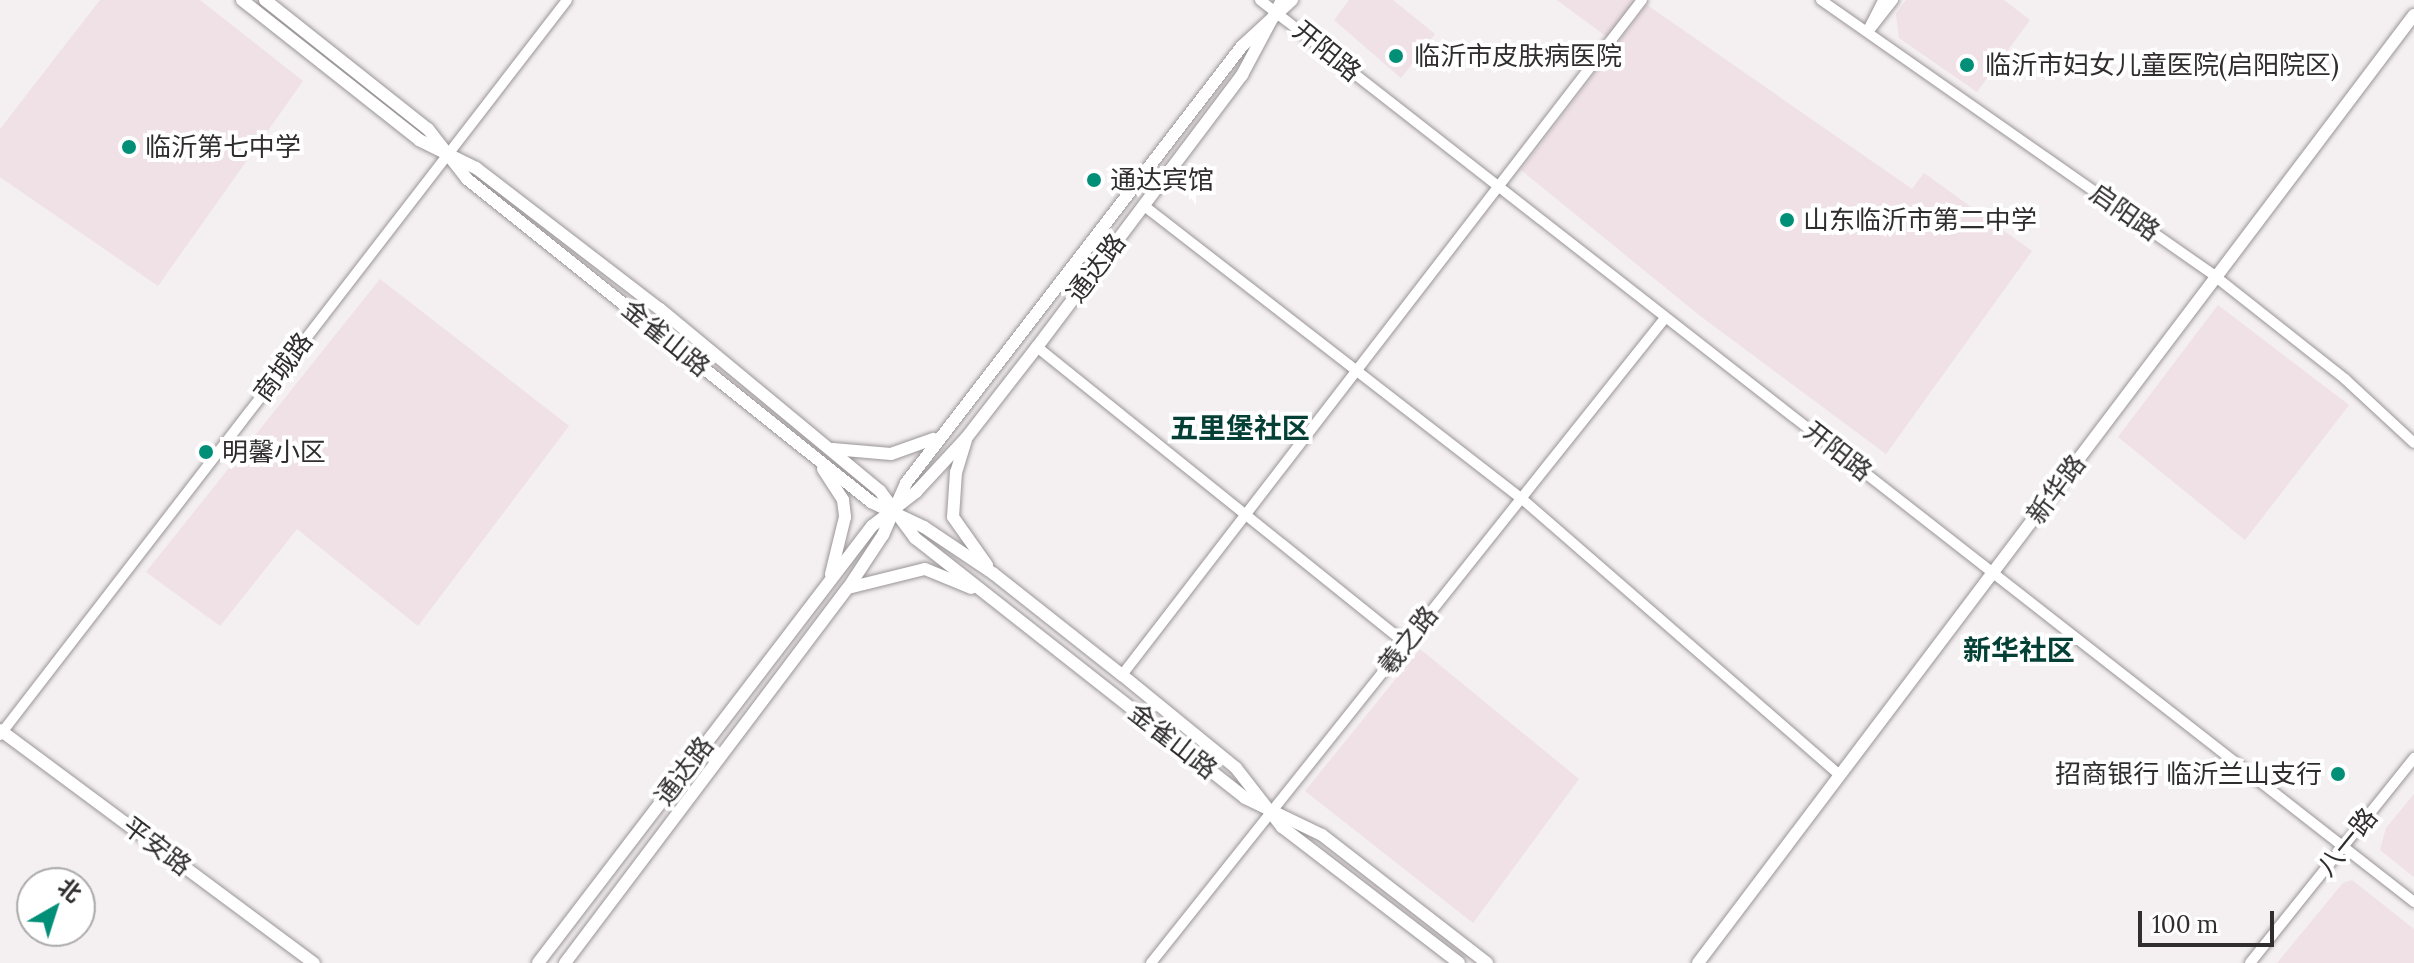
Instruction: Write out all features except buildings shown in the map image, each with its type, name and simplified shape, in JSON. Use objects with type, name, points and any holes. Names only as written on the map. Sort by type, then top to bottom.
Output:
[{"type":"main road","name":"金雀山路","points":[[242,0],[419,140],[476,168],[587,253],[833,449],[895,510],[915,538],[1245,798],[1322,835],[1487,963]]},
{"type":"main road","name":"金雀山路","points":[[265,0],[428,129],[467,179],[871,502],[895,510],[994,574],[1122,675],[1236,768],[1274,812],[1282,827],[1459,963]]},
{"type":"main road","name":"通达路","points":[[565,963],[848,588],[895,510],[906,483],[1242,46],[1280,5],[1292,0]]},
{"type":"main road","name":"通达路","points":[[538,963],[872,526],[895,510],[967,437],[1037,347],[1242,75],[1280,5]]},
{"type":"main road","name":"新华路","points":[[1698,963],[2414,15]]},
{"type":"main road","points":[[833,449],[891,454],[925,446],[954,421]]},
{"type":"main road","points":[[967,437],[956,472],[953,517],[994,574]]},
{"type":"main road","points":[[811,454],[843,500],[844,535],[828,583]]},
{"type":"main road","points":[[848,588],[925,569],[987,595]]},
{"type":"main road","name":"平安路","points":[[1,732],[314,963]]},
{"type":"street","name":"商城路","points":[[1,732],[567,0]]},
{"type":"street","name":"开阳路","points":[[1260,0],[1280,5],[1499,187],[2414,902]]},
{"type":"street","points":[[1122,675],[1642,0]]},
{"type":"street","name":"启阳路","points":[[1821,0],[2216,277],[2345,379],[2414,443]]},
{"type":"street","points":[[1868,32],[1883,0]]},
{"type":"street","points":[[1868,32],[1893,0]]},
{"type":"street","points":[[1143,205],[1521,498],[1839,774]]},
{"type":"street","name":"羲之路","points":[[1151,963],[1665,318]]},
{"type":"street","points":[[1037,347],[1405,643]]},
{"type":"street","name":"八一路","points":[[2250,963],[2414,758]]},
{"type":"shaded area","name":"临沂第七中学","points":[[100,0],[200,0],[303,81],[158,286],[0,177],[0,129]]},
{"type":"shaded area","name":"临沂市皮肤病医院","points":[[1349,0],[1393,0],[1435,34],[1401,78],[1334,20]]},
{"type":"shaded area","points":[[1557,0],[1636,0],[1607,37]]},
{"type":"shaded area","name":"临沂市妇女儿童医院(启阳院区)","points":[[1906,0],[2004,0],[2030,20],[1977,92],[1899,38],[1896,14]]},
{"type":"shaded area","name":"山东临沂市第二中学","points":[[1647,5],[1912,189],[1924,173],[2032,251],[1886,454],[1699,315],[1521,170]]},
{"type":"shaded area","points":[[380,279],[569,426],[418,626],[297,529],[220,626],[146,572]]},
{"type":"shaded area","points":[[2218,305],[2349,405],[2245,540],[2118,437]]},
{"type":"shaded area","points":[[1420,649],[1579,779],[1473,923],[1305,791]]},
{"type":"shaded area","points":[[2414,794],[2414,877],[2380,850],[2386,828]]},
{"type":"shaded area","points":[[2352,880],[2414,929],[2414,963],[2277,963],[2343,883]]},
{"type":"place","name":"临沂市皮肤病医院","points":[[1396,56]]},
{"type":"place","name":"临沂市妇女儿童医院(启阳院区)","points":[[1967,65]]},
{"type":"place","name":"临沂第七中学","points":[[129,147]]},
{"type":"place","name":"通达宾馆","points":[[1094,180]]},
{"type":"place","name":"山东临沂市第二中学","points":[[1787,220]]},
{"type":"place","name":"明馨小区","points":[[206,452]]},
{"type":"place","name":"招商银行 临沂兰山支行","points":[[2338,774]]},
{"type":"district","name":"五里堡社区","points":[[1240,428]]},
{"type":"district","name":"新华社区","points":[[2019,650]]}]
